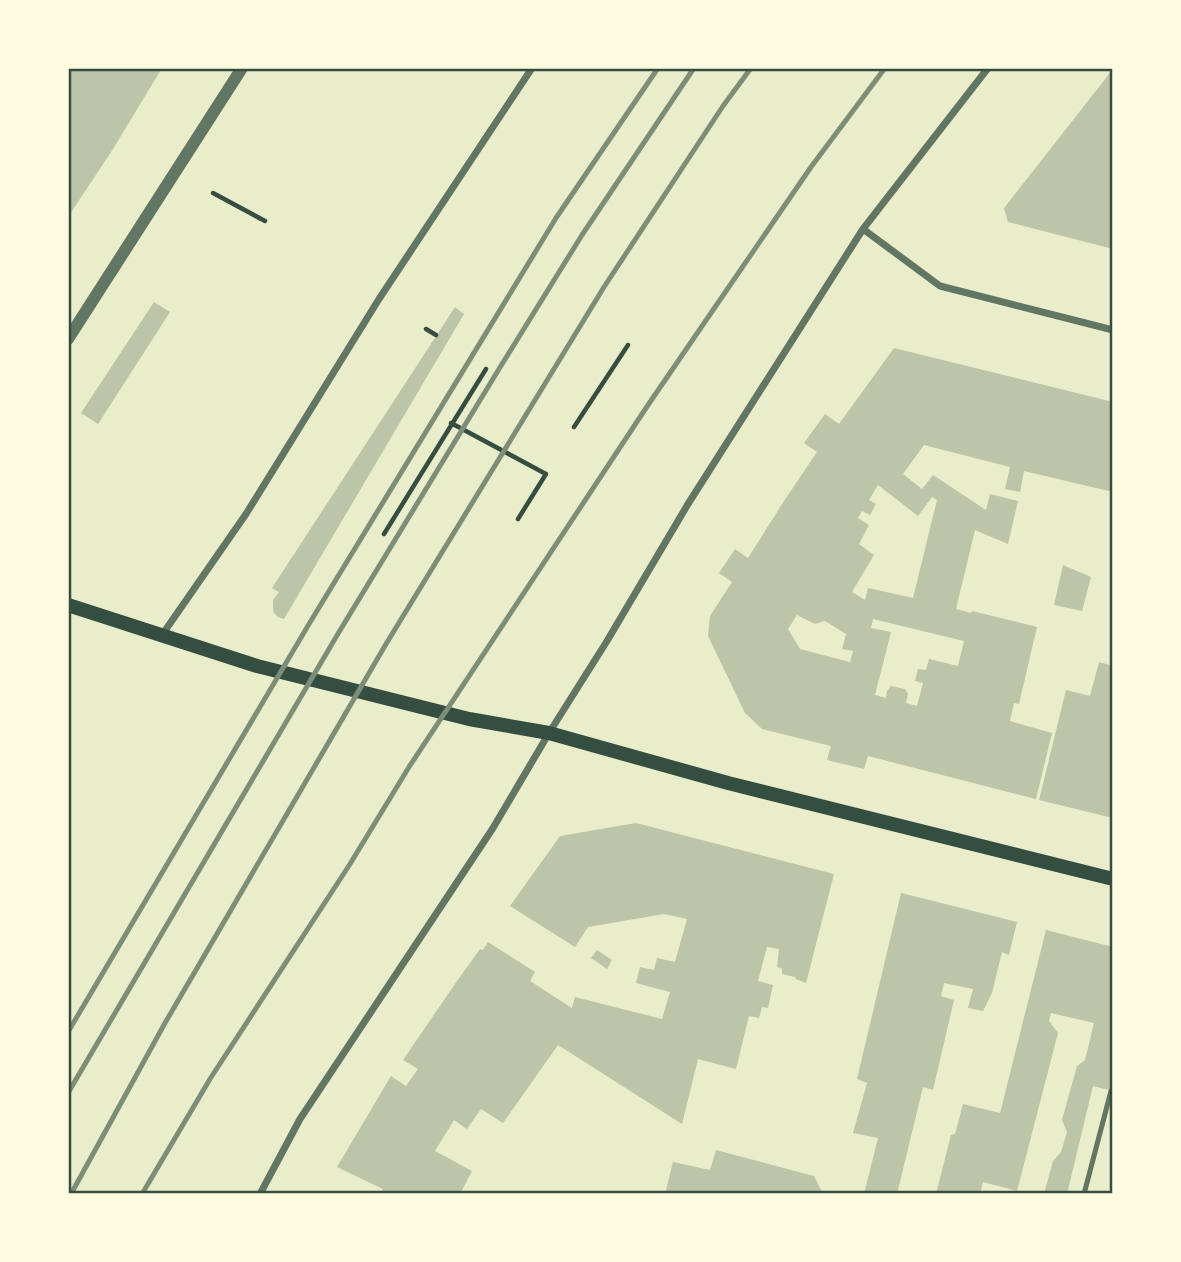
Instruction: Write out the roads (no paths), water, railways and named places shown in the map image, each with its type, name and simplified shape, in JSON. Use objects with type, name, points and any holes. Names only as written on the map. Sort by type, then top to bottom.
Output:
[{"type":"main road","points":[[69,606],[250,664],[469,719],[549,733],[728,783],[1113,879]]},
{"type":"street","points":[[68,339],[242,68]]},
{"type":"street","points":[[161,635],[246,514],[379,299],[532,68]]},
{"type":"street","points":[[260,1194],[300,1119],[493,828],[688,504],[863,229],[988,68]]},
{"type":"street","points":[[863,229],[940,286],[1113,330]]},
{"type":"lane","points":[[1084,1194],[1111,1091]]},
{"type":"railway","points":[[68,1032],[309,624],[556,218],[658,68]]},
{"type":"railway","points":[[68,1093],[339,632],[499,369],[582,235],[694,68]]},
{"type":"railway","points":[[71,1194],[165,1023],[386,644],[604,287],[751,68]]},
{"type":"railway","points":[[142,1194],[210,1079],[350,864],[409,767],[648,405],[811,167],[885,68]]}]
